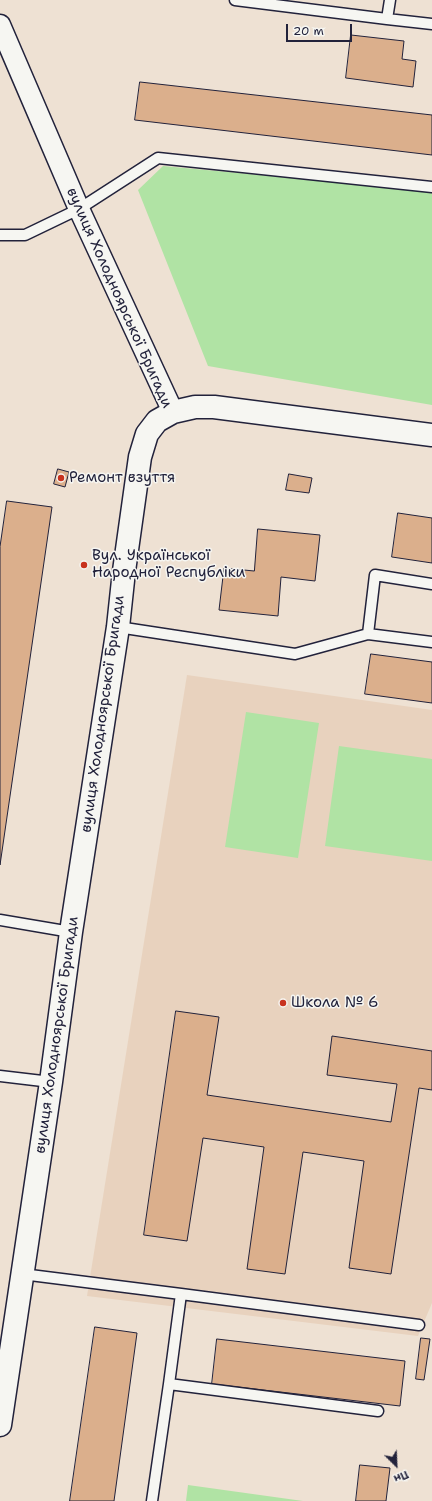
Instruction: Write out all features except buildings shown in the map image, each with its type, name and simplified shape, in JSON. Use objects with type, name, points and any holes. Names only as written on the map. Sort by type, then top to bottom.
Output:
[{"type":"street","name":"вулиця Холодноярської Бригади","points":[[0,25],[79,208],[173,412],[157,421],[147,434],[140,457],[124,571],[118,627],[71,932],[51,1082],[0,1425]]},
{"type":"street","points":[[173,412],[195,407],[214,407],[432,435]]},
{"type":"lane","points":[[235,0],[432,24]]},
{"type":"lane","points":[[387,18],[390,0]]},
{"type":"lane","points":[[0,235],[25,235],[79,208],[158,158],[432,187]]},
{"type":"lane","points":[[368,634],[375,575],[432,584]]},
{"type":"lane","points":[[118,627],[295,654],[368,634],[432,642]]},
{"type":"lane","points":[[0,920],[71,932]]},
{"type":"lane","points":[[0,1076],[51,1082]]},
{"type":"lane","points":[[22,1274],[419,1325]]},
{"type":"lane","points":[[152,1501],[181,1294]]},
{"type":"lane","points":[[169,1384],[378,1411]]},
{"type":"shaded area","name":"Школа № 6","points":[[187,675],[432,710],[432,1303],[418,1336],[87,1296]]},
{"type":"green space","points":[[163,166],[432,191],[432,405],[208,366],[138,190]]},
{"type":"green space","points":[[246,712],[319,723],[298,858],[225,847]]},
{"type":"green space","points":[[339,746],[432,759],[432,861],[325,846]]},
{"type":"green space","points":[[188,1485],[303,1501],[186,1501]]},
{"type":"place","name":"Ремонт взуття","points":[[61,478]]},
{"type":"place","name":"Вул. Української Народної Республіки","points":[[84,565]]},
{"type":"place","name":"Школа № 6","points":[[283,1003]]}]
